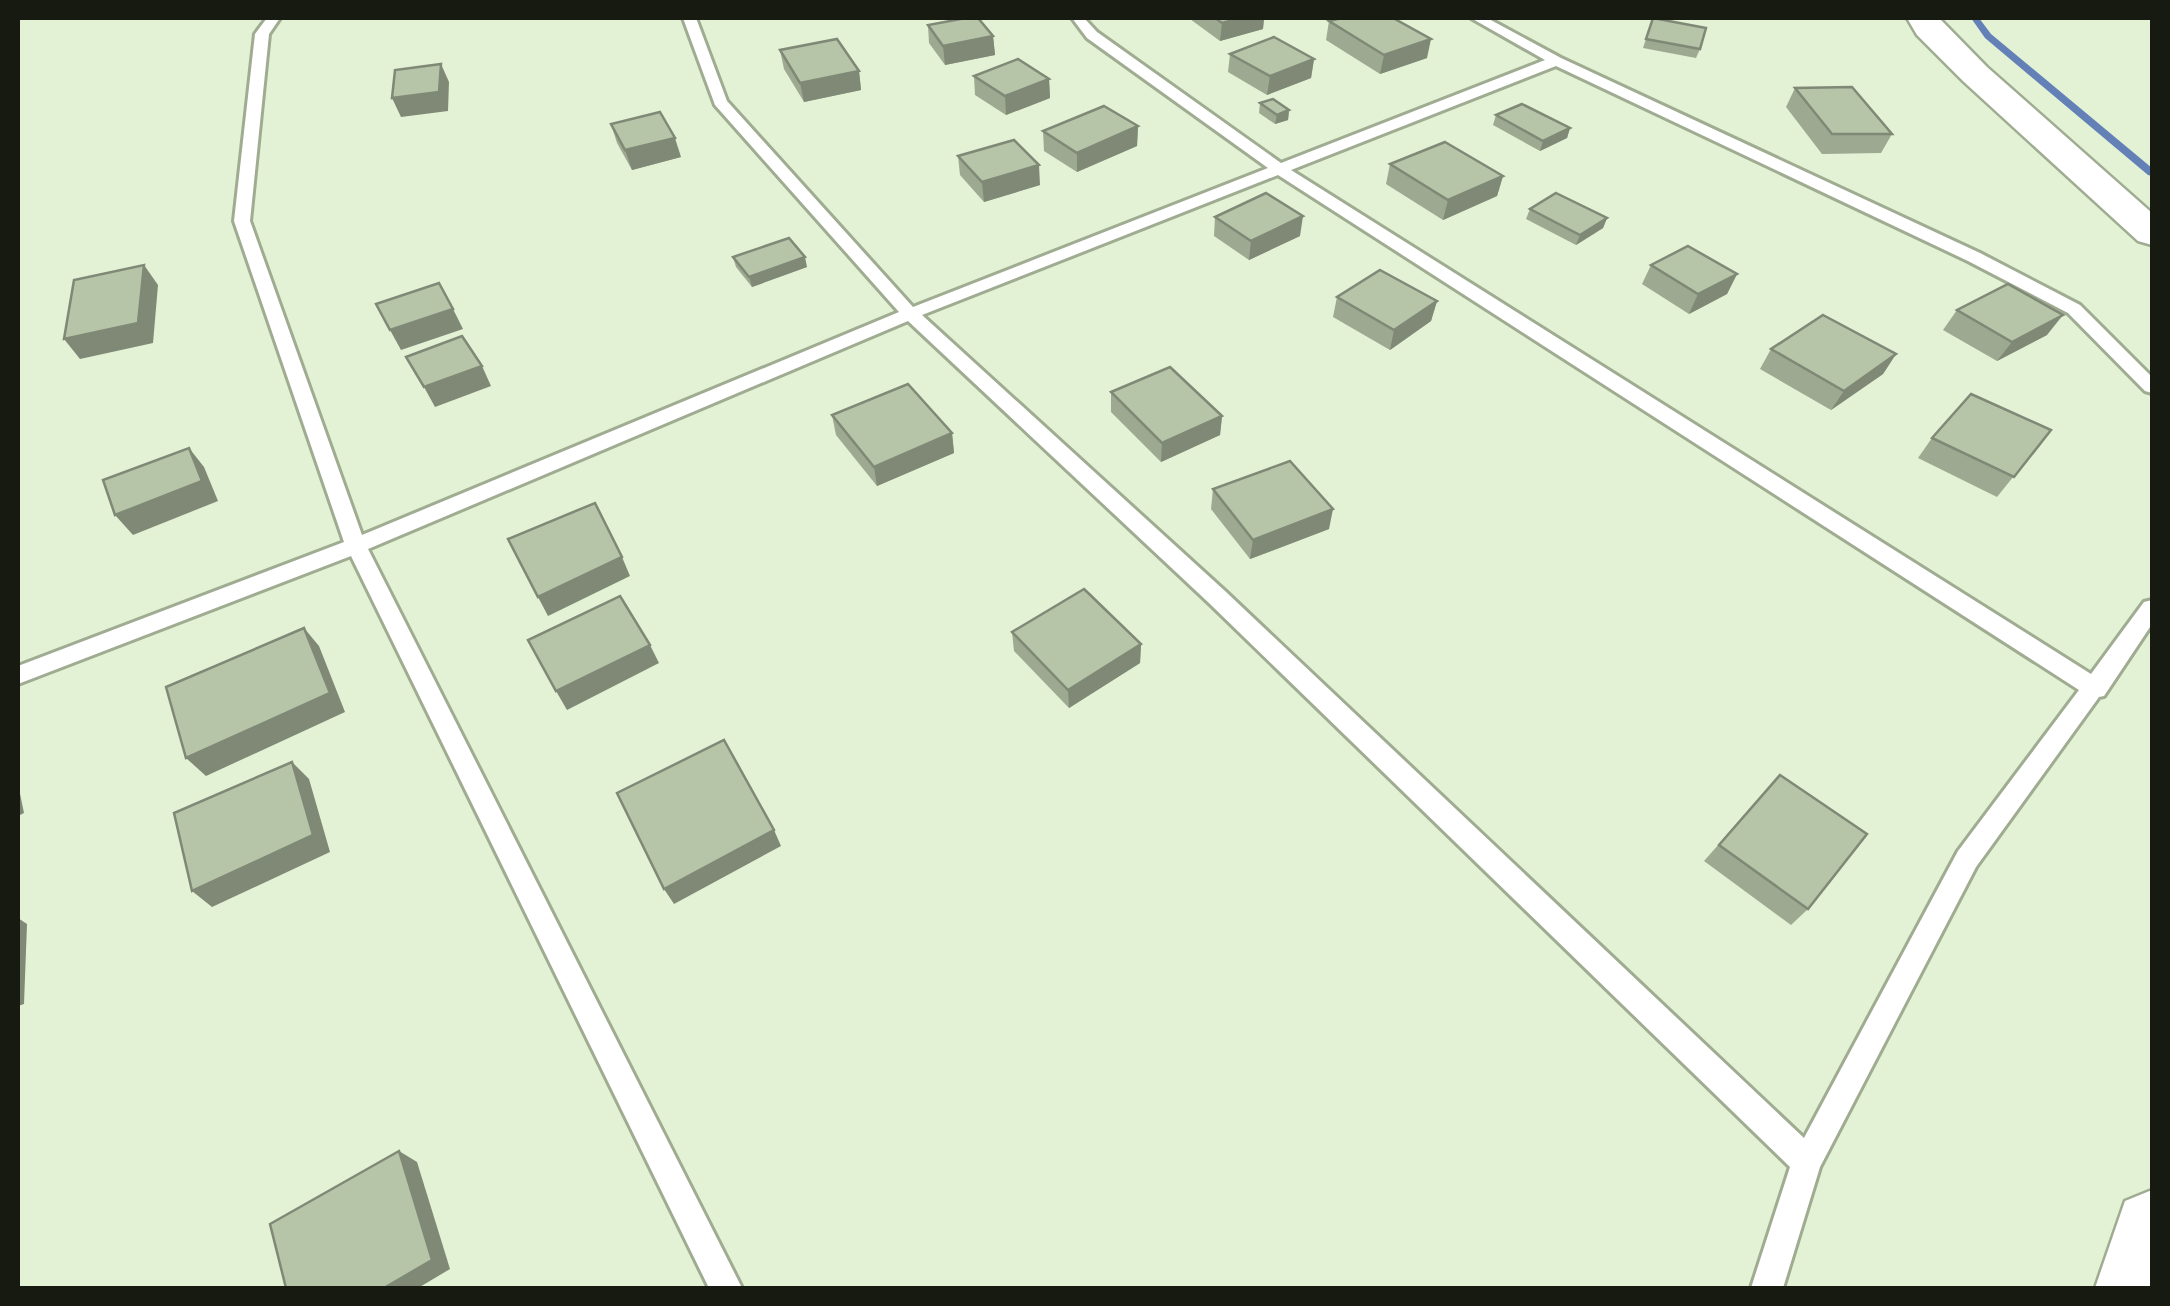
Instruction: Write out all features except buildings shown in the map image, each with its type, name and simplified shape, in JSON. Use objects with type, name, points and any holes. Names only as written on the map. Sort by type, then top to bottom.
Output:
[{"type":"street","points":[[1923,18],[1975,74],[2152,232]]},
{"type":"street","points":[[2134,1288],[2152,1228]]},
{"type":"lane","points":[[273,18],[262,34],[242,221],[356,546],[726,1288]]},
{"type":"lane","points":[[689,18],[720,102],[910,314],[1217,598],[1807,1162]]},
{"type":"lane","points":[[1078,18],[1092,36],[1280,170],[2096,689]]},
{"type":"lane","points":[[1478,18],[1556,60],[1974,256],[2074,309],[2152,387]]},
{"type":"lane","points":[[18,675],[356,546],[910,314],[1556,60]]},
{"type":"lane","points":[[1767,1288],[1807,1162],[1967,860],[2152,608]]},
{"type":"waterway","points":[[1975,18],[1988,36],[2152,173]]}]
